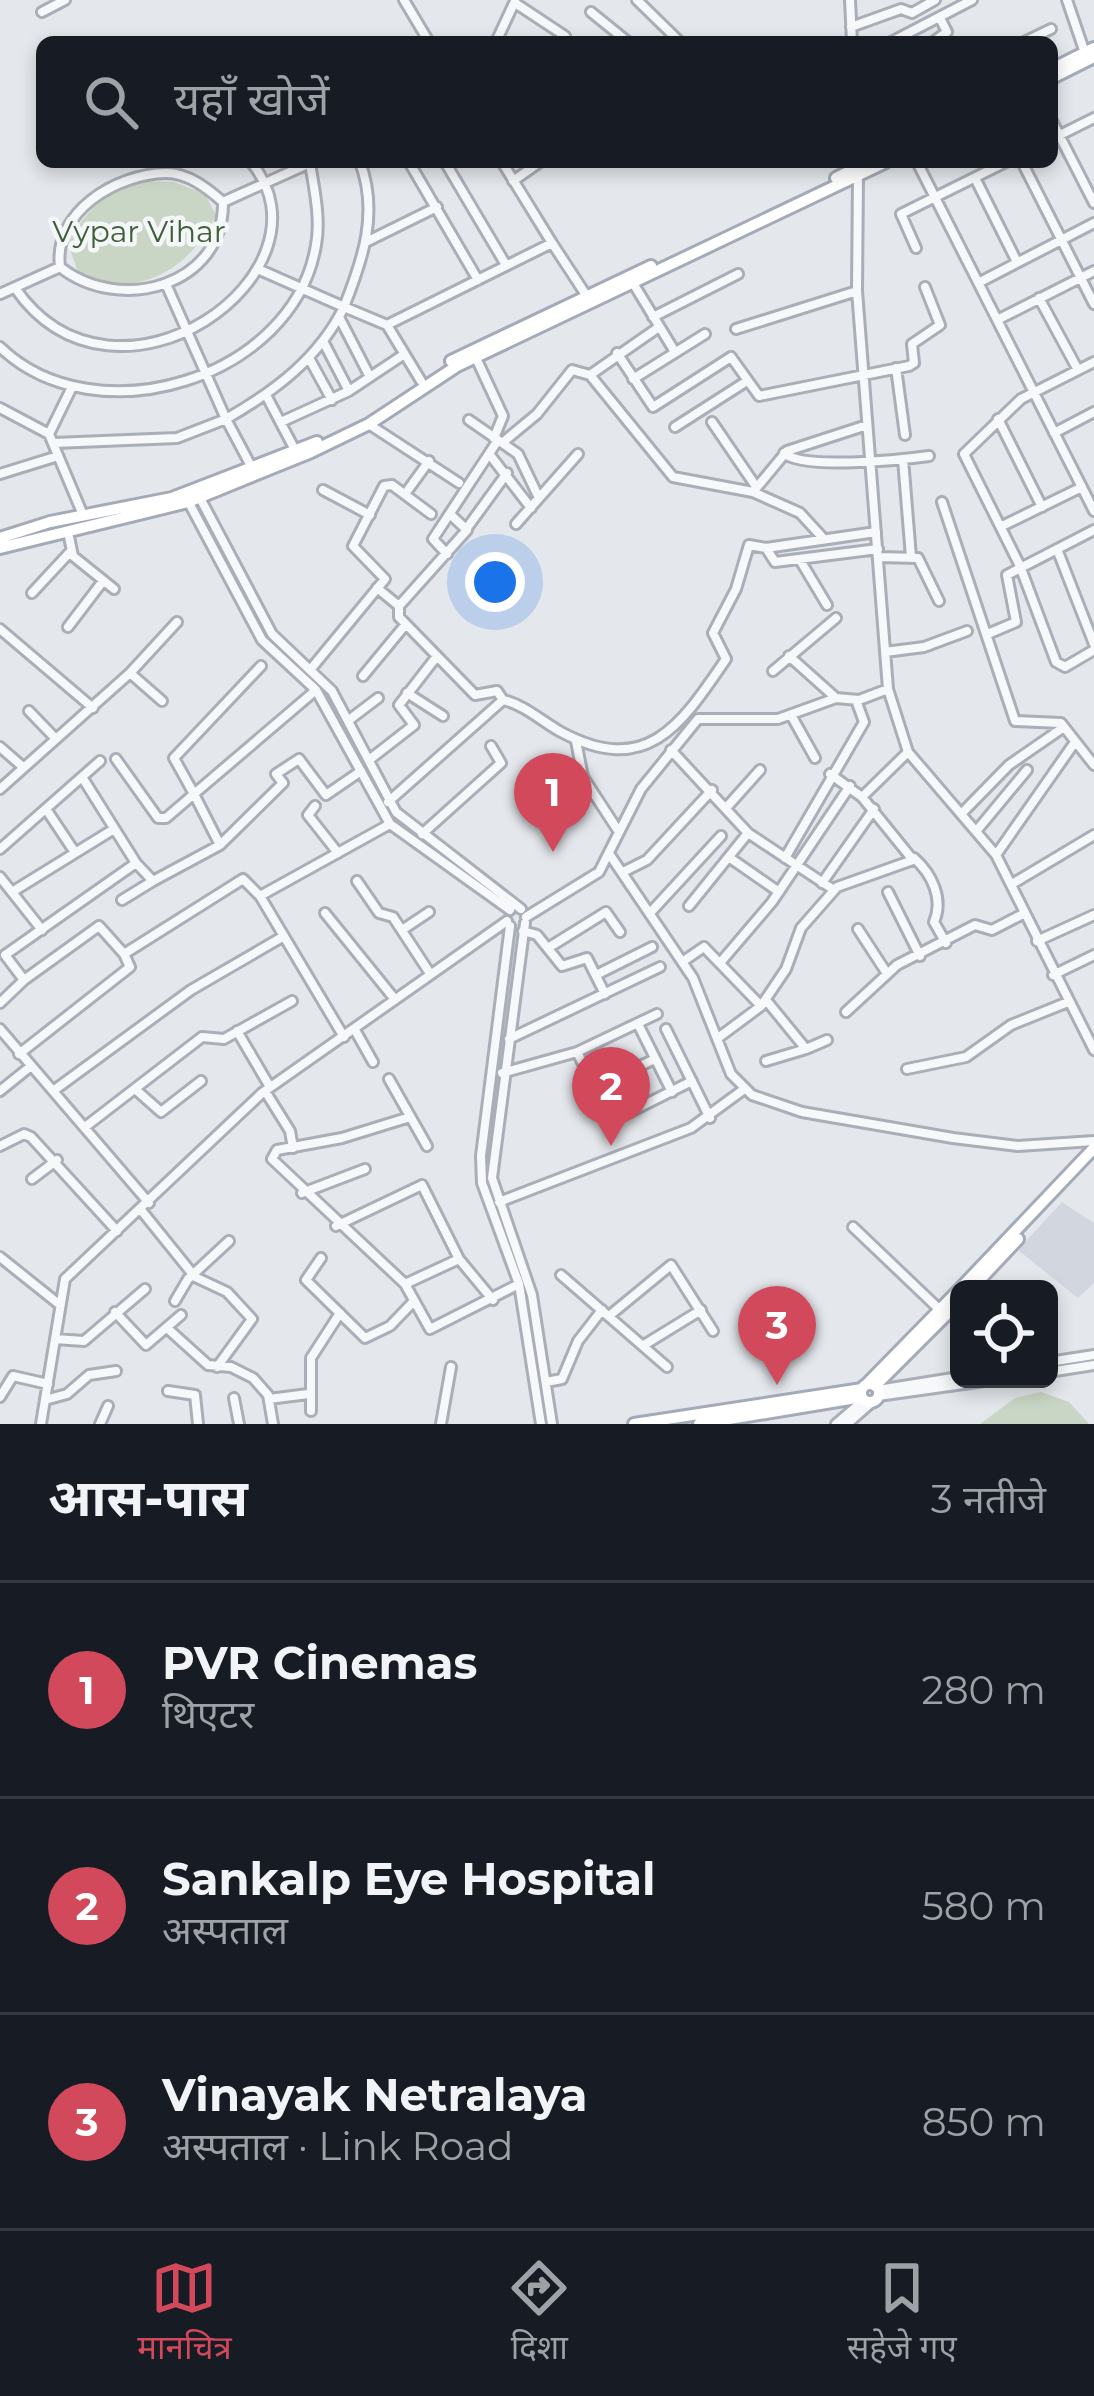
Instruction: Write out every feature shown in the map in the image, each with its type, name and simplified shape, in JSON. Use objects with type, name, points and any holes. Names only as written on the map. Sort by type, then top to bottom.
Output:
[{"type":"main road","points":[[1058,71],[1091,52]]},
{"type":"main road","points":[[0,548],[192,496],[369,424],[476,358],[858,168]]},
{"type":"main road","points":[[0,538],[83,515],[192,496],[364,419],[472,350],[858,168]]},
{"type":"main road","points":[[969,1280],[1094,1145]]},
{"type":"main road","points":[[979,1280],[1094,1158]]},
{"type":"main road","points":[[634,1424],[870,1393],[950,1300]]},
{"type":"main road","points":[[699,1424],[870,1393],[950,1311]]},
{"type":"street","points":[[42,12],[64,0]]},
{"type":"street","points":[[404,0],[425,36]]},
{"type":"street","points":[[850,0],[852,36]]},
{"type":"street","points":[[851,27],[901,9],[913,13],[935,0]]},
{"type":"street","points":[[903,36],[972,0]]},
{"type":"street","points":[[1067,0],[1091,52]]},
{"type":"street","points":[[499,36],[515,1],[565,36]]},
{"type":"street","points":[[644,2],[675,36]]},
{"type":"street","points":[[591,12],[621,36]]},
{"type":"street","points":[[940,18],[947,32],[941,36]]},
{"type":"street","points":[[1036,36],[1051,28]]},
{"type":"street","points":[[1058,136],[1094,118]]},
{"type":"street","points":[[1058,140],[1094,202]]},
{"type":"street","points":[[16,288],[33,314],[55,331],[92,344],[152,343],[187,332],[218,313],[260,270],[269,218],[264,182],[255,168]]},
{"type":"street","points":[[223,202],[297,168]]},
{"type":"street","points":[[0,346],[13,359],[72,387],[122,393],[172,386],[244,352],[300,289],[316,245],[311,168]]},
{"type":"street","points":[[0,408],[51,438],[177,438],[266,395],[309,358],[344,307],[367,242],[368,190],[362,168]]},
{"type":"street","points":[[413,168],[478,280]]},
{"type":"street","points":[[449,168],[506,265]]},
{"type":"street","points":[[505,168],[588,298]]},
{"type":"street","points":[[513,181],[531,168]]},
{"type":"street","points":[[860,168],[857,291],[888,689],[908,752],[964,812],[996,855],[1094,1050]]},
{"type":"street","points":[[920,168],[1094,511]]},
{"type":"street","points":[[916,248],[900,217],[994,168]]},
{"type":"street","points":[[1025,168],[1094,304]]},
{"type":"street","points":[[168,173],[193,179],[223,202],[224,224],[200,263],[166,284],[134,292],[103,290],[81,283],[60,267],[58,247],[85,203],[118,181],[168,173]]},
{"type":"street","points":[[975,178],[1017,262]]},
{"type":"street","points":[[367,242],[437,207]]},
{"type":"street","points":[[980,282],[1094,223]]},
{"type":"street","points":[[387,325],[552,243]]},
{"type":"street","points":[[0,295],[60,267]]},
{"type":"street","points":[[260,270],[387,325],[421,381]]},
{"type":"street","points":[[999,319],[1094,271]]},
{"type":"street","points":[[653,317],[737,274]]},
{"type":"street","points":[[633,283],[675,352]]},
{"type":"street","points":[[166,284],[252,467]]},
{"type":"street","points":[[617,353],[653,407],[731,357],[759,396],[862,371],[912,365],[913,344],[940,328],[925,287]]},
{"type":"street","points":[[736,328],[857,291]]},
{"type":"street","points":[[1039,298],[1078,370]]},
{"type":"street","points":[[339,317],[370,377]]},
{"type":"street","points":[[590,375],[659,327]]},
{"type":"street","points":[[633,379],[705,334]]},
{"type":"street","points":[[323,340],[349,392]]},
{"type":"street","points":[[281,422],[349,392],[403,355]]},
{"type":"street","points":[[309,358],[332,400]]},
{"type":"street","points":[[447,554],[433,541],[498,440],[503,416],[476,358]]},
{"type":"street","points":[[1057,549],[1094,647],[1059,665],[1002,526],[964,454],[998,419],[1035,391],[1094,362]]},
{"type":"street","points":[[896,368],[905,435]]},
{"type":"street","points":[[498,440],[537,414],[572,370],[590,375],[673,477],[754,489],[800,513],[822,537]]},
{"type":"street","points":[[675,427],[747,381]]},
{"type":"street","points":[[72,387],[51,438],[83,515]]},
{"type":"street","points":[[266,395],[295,450]]},
{"type":"street","points":[[1054,433],[1094,412]]},
{"type":"street","points":[[998,419],[1042,507]]},
{"type":"street","points":[[469,420],[518,454],[539,498]]},
{"type":"street","points":[[712,422],[754,489]]},
{"type":"street","points":[[369,424],[459,483]]},
{"type":"street","points":[[754,489],[784,453],[867,425]]},
{"type":"street","points":[[784,453],[791,460],[817,464],[929,455]]},
{"type":"street","points":[[490,454],[532,508]]},
{"type":"street","points":[[516,524],[578,454]]},
{"type":"street","points":[[0,474],[58,456]]},
{"type":"street","points":[[903,459],[911,557]]},
{"type":"street","points":[[405,494],[429,461]]},
{"type":"street","points":[[399,606],[447,554],[507,473]]},
{"type":"street","points":[[310,670],[386,577],[353,546],[386,484],[431,514]]},
{"type":"street","points":[[1002,526],[1082,487]]},
{"type":"street","points":[[323,490],[370,515]]},
{"type":"street","points":[[192,496],[272,634],[332,691],[370,760],[390,824],[517,920]]},
{"type":"street","points":[[192,496],[262,640],[316,690],[385,805],[565,967],[587,958],[605,994]]},
{"type":"street","points":[[942,502],[1016,721],[1055,721],[1094,765]]},
{"type":"street","points":[[452,516],[467,529]]},
{"type":"street","points":[[68,530],[71,551],[114,589]]},
{"type":"street","points":[[990,633],[1016,622],[1006,579],[1020,566],[1094,530]]},
{"type":"street","points":[[377,588],[399,606],[406,624],[475,695],[493,690],[576,740],[612,750],[648,743],[674,730],[726,659],[713,633],[736,590],[746,547],[876,532]]},
{"type":"street","points":[[766,548],[772,562],[878,553],[911,557],[922,562],[939,601]]},
{"type":"street","points":[[32,593],[71,551]]},
{"type":"street","points":[[800,560],[827,605]]},
{"type":"street","points":[[68,627],[103,580]]},
{"type":"street","points":[[772,671],[836,618]]},
{"type":"street","points":[[0,789],[130,674],[177,622]]},
{"type":"street","points":[[363,676],[406,624]]},
{"type":"street","points":[[0,629],[93,708]]},
{"type":"street","points":[[885,652],[924,647],[968,631]]},
{"type":"street","points":[[370,760],[415,723],[399,705],[437,656]]},
{"type":"street","points":[[789,656],[836,698]]},
{"type":"street","points":[[220,845],[173,758],[261,666]]},
{"type":"street","points":[[130,674],[162,701]]},
{"type":"street","points":[[41,1424],[65,1280],[268,1089],[429,972],[587,882],[610,855],[618,830],[670,750],[702,717],[763,721],[836,698],[856,700],[888,689]]},
{"type":"street","points":[[116,759],[160,820],[316,690]]},
{"type":"street","points":[[407,693],[443,716]]},
{"type":"street","points":[[349,720],[378,698]]},
{"type":"street","points":[[385,805],[503,700]]},
{"type":"street","points":[[785,858],[864,722],[856,700]]},
{"type":"street","points":[[29,711],[55,738]]},
{"type":"street","points":[[791,715],[814,758]]},
{"type":"street","points":[[964,812],[1009,765],[1064,727]]},
{"type":"street","points":[[576,740],[584,777],[618,830]]},
{"type":"street","points":[[996,855],[1075,742]]},
{"type":"street","points":[[422,834],[501,763],[490,746]]},
{"type":"street","points":[[0,747],[23,767]]},
{"type":"street","points":[[670,750],[748,833],[834,890]]},
{"type":"street","points":[[862,796],[908,752]]},
{"type":"street","points":[[122,901],[220,845],[283,783],[275,774],[299,759],[326,795],[361,771]]},
{"type":"street","points":[[0,849],[100,760]]},
{"type":"street","points":[[726,808],[760,770]]},
{"type":"street","points":[[978,829],[1027,770]]},
{"type":"street","points":[[830,774],[862,796],[932,878],[939,909],[934,922],[946,943]]},
{"type":"street","points":[[82,777],[136,863],[153,881]]},
{"type":"street","points":[[720,963],[779,892],[850,786]]},
{"type":"street","points":[[623,872],[647,860],[712,790]]},
{"type":"street","points":[[315,806],[308,815],[338,854]]},
{"type":"street","points":[[46,809],[74,850]]},
{"type":"street","points":[[822,883],[874,809]]},
{"type":"street","points":[[260,896],[390,824]]},
{"type":"street","points":[[12,892],[114,829]]},
{"type":"street","points":[[689,906],[748,833]]},
{"type":"street","points":[[1012,884],[1094,835]]},
{"type":"street","points":[[650,913],[721,836]]},
{"type":"street","points":[[610,855],[682,962],[731,1074],[743,1090],[802,1112],[953,1138],[1018,1146],[1094,1145]]},
{"type":"street","points":[[730,858],[779,892]]},
{"type":"street","points":[[718,1038],[764,1003],[786,969],[801,928],[834,890],[855,876],[914,858]]},
{"type":"street","points":[[24,980],[3,952],[136,863]]},
{"type":"street","points":[[0,877],[42,930]]},
{"type":"street","points":[[124,954],[243,878],[260,896],[344,1037]]},
{"type":"street","points":[[357,881],[379,913],[393,916],[429,972]]},
{"type":"street","points":[[888,892],[920,956]]},
{"type":"street","points":[[402,930],[429,912]]},
{"type":"street","points":[[548,948],[606,912],[620,932]]},
{"type":"street","points":[[846,1012],[886,972],[975,926],[992,930],[1025,913]]},
{"type":"street","points":[[325,914],[393,997]]},
{"type":"street","points":[[1037,941],[1094,915]]},
{"type":"street","points":[[517,920],[492,1157],[500,1202],[532,1295],[552,1424]]},
{"type":"street","points":[[517,920],[481,1156],[482,1183],[519,1284],[542,1424]]},
{"type":"street","points":[[0,1003],[99,926],[130,967],[20,1054]]},
{"type":"street","points":[[858,929],[886,972]]},
{"type":"street","points":[[53,1091],[190,990],[284,936]]},
{"type":"street","points":[[682,962],[702,946],[806,1049]]},
{"type":"street","points":[[596,975],[652,947]]},
{"type":"street","points":[[1053,975],[1094,956]]},
{"type":"street","points":[[507,1040],[660,967]]},
{"type":"street","points":[[86,1127],[206,1035],[221,1041],[292,1001]]},
{"type":"street","points":[[907,1069],[967,1057],[1011,1025],[1068,1002]]},
{"type":"street","points":[[502,1073],[577,1052],[657,1014]]},
{"type":"street","points":[[638,1024],[672,1092]]},
{"type":"street","points":[[666,1029],[710,1118]]},
{"type":"street","points":[[0,1030],[86,1127],[193,1275],[227,1292],[252,1318],[217,1367]]},
{"type":"street","points":[[355,1030],[374,1062]]},
{"type":"street","points":[[237,1031],[290,1131],[293,1148]]},
{"type":"street","points":[[766,1061],[827,1040]]},
{"type":"street","points":[[577,1052],[612,1121],[692,1081]]},
{"type":"street","points":[[593,1088],[655,1059]]},
{"type":"street","points":[[0,1091],[31,1066]]},
{"type":"street","points":[[389,1079],[427,1146]]},
{"type":"street","points":[[135,1089],[161,1112],[201,1081]]},
{"type":"street","points":[[500,1202],[710,1118],[743,1090]]},
{"type":"street","points":[[410,1118],[277,1150],[272,1157],[336,1226],[405,1284],[424,1324],[434,1329],[519,1284]]},
{"type":"street","points":[[0,1146],[27,1134],[57,1160],[117,1231]]},
{"type":"street","points":[[32,1179],[57,1160]]},
{"type":"street","points":[[302,1193],[365,1169]]},
{"type":"street","points":[[336,1226],[422,1185],[459,1259],[493,1300]]},
{"type":"street","points":[[853,1226],[940,1310]]},
{"type":"street","points":[[175,1301],[193,1275],[229,1241]]},
{"type":"street","points":[[0,1257],[61,1306]]},
{"type":"street","points":[[321,1258],[305,1277],[370,1339],[413,1302]]},
{"type":"street","points":[[405,1284],[459,1259]]},
{"type":"street","points":[[546,1382],[562,1378],[578,1341],[605,1313],[671,1265],[713,1331]]},
{"type":"street","points":[[561,1275],[668,1366]]},
{"type":"street","points":[[55,1339],[80,1343],[145,1289]]},
{"type":"street","points":[[644,1346],[701,1310]]},
{"type":"street","points":[[115,1312],[146,1345],[181,1315]]},
{"type":"street","points":[[311,1411],[311,1358],[340,1313]]},
{"type":"street","points":[[167,1328],[217,1367],[247,1374],[269,1399],[273,1424]]},
{"type":"street","points":[[1058,1361],[1094,1355]]},
{"type":"street","points":[[1058,1371],[1094,1365]]},
{"type":"street","points":[[441,1424],[451,1367]]},
{"type":"street","points":[[45,1400],[67,1394],[88,1376],[116,1371]]},
{"type":"street","points":[[0,1397],[13,1376],[48,1384]]},
{"type":"street","points":[[836,1424],[870,1393],[950,1379]]},
{"type":"street","points":[[847,1424],[870,1393],[950,1384]]},
{"type":"street","points":[[168,1391],[195,1395],[198,1424]]},
{"type":"street","points":[[269,1399],[308,1394]]},
{"type":"street","points":[[234,1398],[238,1424]]},
{"type":"street","points":[[100,1424],[108,1406]]},
{"type":"shaded area","points":[[1062,1202],[1094,1223],[1094,1283],[1078,1298],[1018,1250]]},
{"type":"green space","name":"Vypar Vihar","points":[[141,181],[174,182],[205,194],[216,215],[205,234],[177,265],[141,282],[100,282],[79,275],[68,244],[75,232],[97,204]]},
{"type":"green space","points":[[1041,1392],[1069,1402],[1089,1424],[980,1424],[1015,1398]]},
{"type":"place","name":"PVR Cinemas","points":[[553,852]]},
{"type":"place","name":"Sankalp Eye Hospital","points":[[611,1146]]},
{"type":"place","name":"Vinayak Netralaya","points":[[777,1385]]}]
